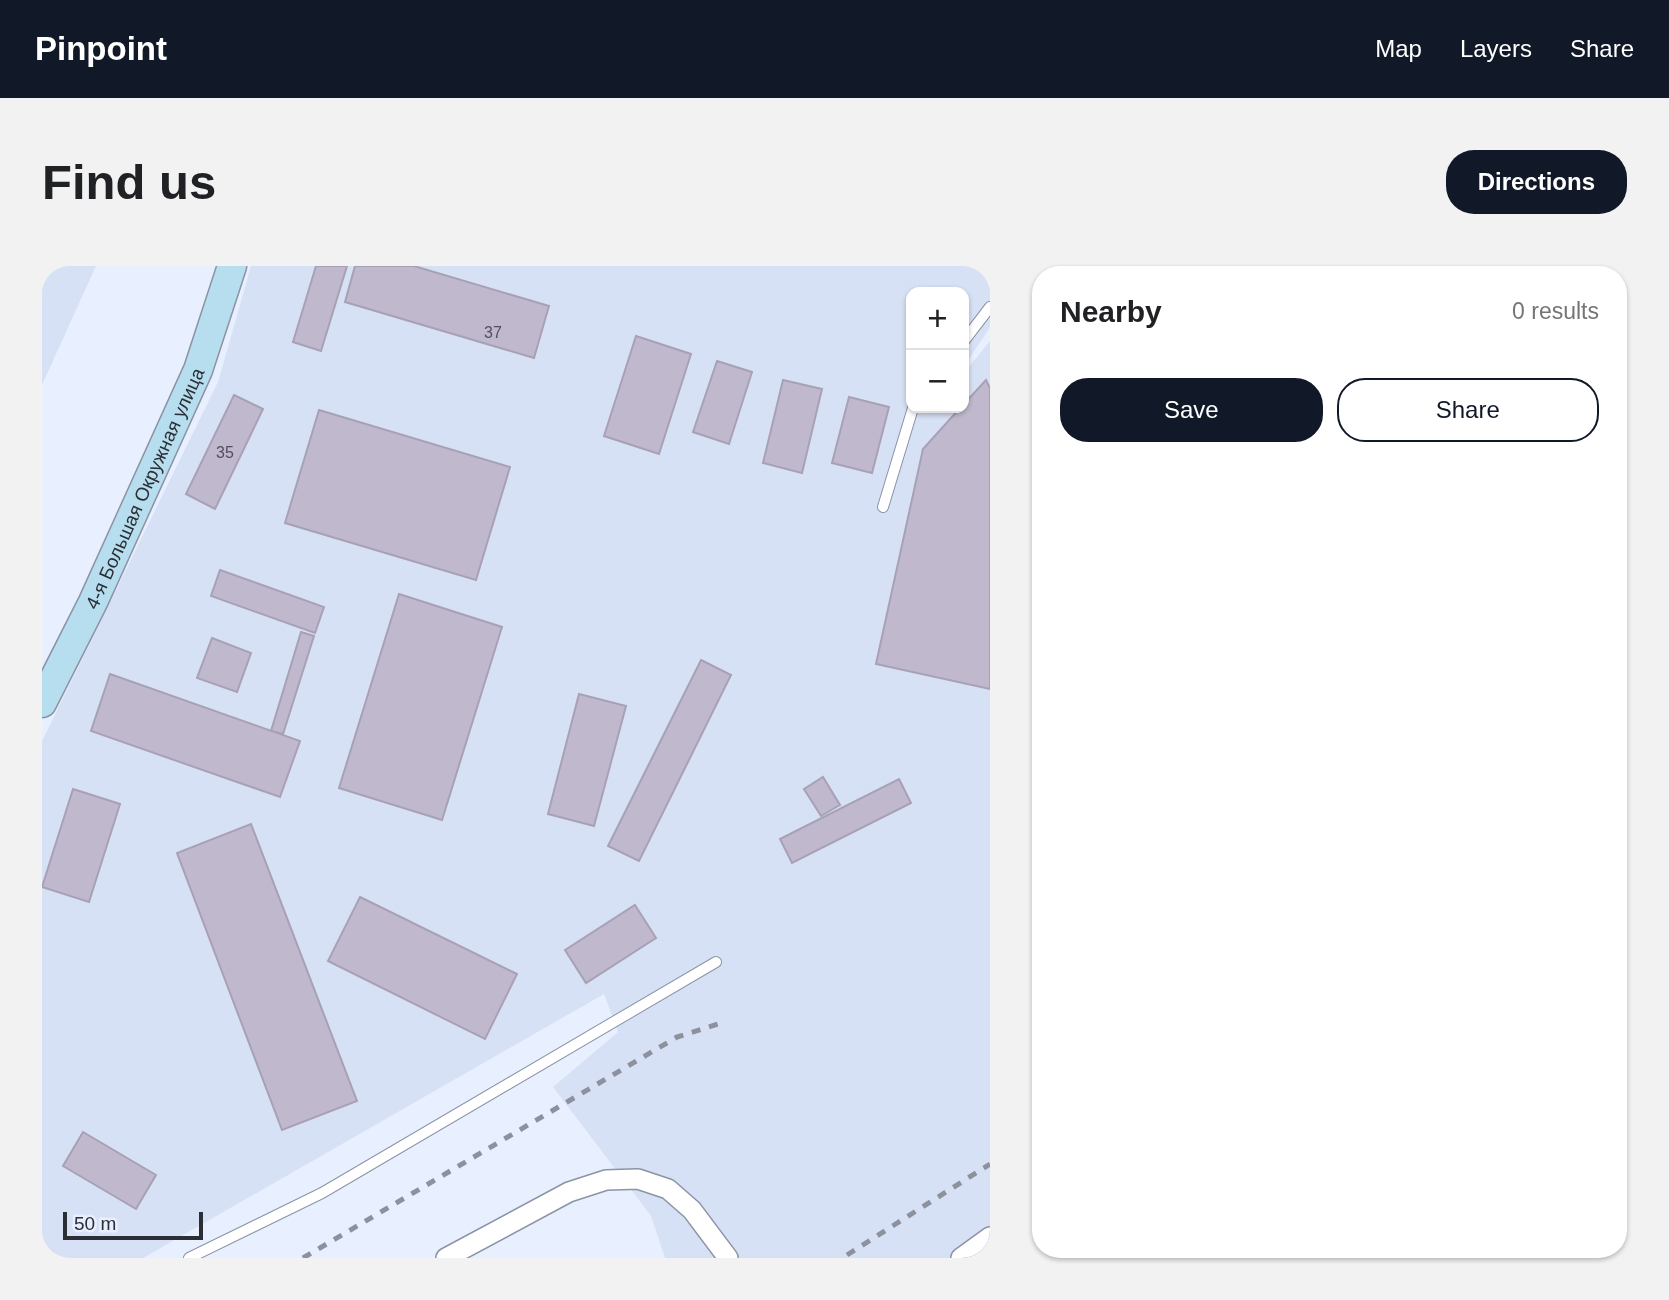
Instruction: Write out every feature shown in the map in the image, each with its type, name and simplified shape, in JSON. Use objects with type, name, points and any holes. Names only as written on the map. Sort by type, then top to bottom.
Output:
[{"type":"street","name":"4-я Большая Окружная улица","points":[[42,703],[93,602],[198,370],[232,266]]},
{"type":"street","points":[[446,1258],[569,1192],[606,1180],[638,1179],[668,1189],[692,1210],[727,1258]]},
{"type":"street","points":[[961,1258],[990,1237]]},
{"type":"lane","points":[[969,334],[990,307]]},
{"type":"lane","points":[[883,507],[911,413]]},
{"type":"lane","points":[[189,1258],[322,1193],[716,962]]},
{"type":"shaded area","points":[[42,266],[96,266],[42,385]]},
{"type":"shaded area","points":[[251,266],[990,266],[990,327],[969,359],[969,287],[906,287],[906,413],[969,413],[969,367],[990,341],[990,1258],[665,1258],[651,1216],[553,1087],[618,1032],[604,994],[143,1258],[42,1258],[42,741],[218,382]]},
{"type":"building","points":[[316,266],[347,266],[321,351],[293,342]]},
{"type":"building","points":[[355,266],[414,266],[549,306],[534,358],[345,302]]},
{"type":"building","points":[[636,336],[691,354],[659,454],[604,436]]},
{"type":"building","points":[[717,361],[752,372],[729,444],[693,432]]},
{"type":"building","points":[[783,380],[822,389],[802,473],[763,463]]},
{"type":"building","points":[[986,380],[990,388],[990,689],[876,664],[923,449],[955,413],[969,413],[969,399]]},
{"type":"building","points":[[234,395],[263,409],[215,509],[186,494]]},
{"type":"building","points":[[849,397],[889,407],[872,473],[832,463]]},
{"type":"building","points":[[319,410],[510,467],[476,580],[285,523]]},
{"type":"building","points":[[220,570],[324,607],[315,633],[211,596]]},
{"type":"building","points":[[399,594],[502,627],[442,820],[339,788]]},
{"type":"building","points":[[301,632],[314,636],[283,734],[271,731]]},
{"type":"building","points":[[212,638],[251,653],[237,692],[197,678]]},
{"type":"building","points":[[701,660],[731,675],[639,861],[608,846]]},
{"type":"building","points":[[110,674],[300,741],[280,797],[91,731]]},
{"type":"building","points":[[579,694],[626,706],[594,826],[548,814]]},
{"type":"building","points":[[823,777],[840,805],[821,816],[804,789]]},
{"type":"building","points":[[899,779],[911,803],[792,863],[780,839]]},
{"type":"building","points":[[73,789],[120,804],[89,902],[42,887]]},
{"type":"building","points":[[251,824],[357,1101],[282,1130],[177,853]]},
{"type":"building","points":[[360,897],[517,974],[485,1039],[328,961]]},
{"type":"building","points":[[635,905],[656,938],[586,983],[565,950]]},
{"type":"building","points":[[83,1132],[156,1175],[136,1209],[63,1166]]},
{"type":"railway","points":[[303,1258],[677,1037],[718,1024]]},
{"type":"railway","points":[[847,1255],[990,1164]]}]
